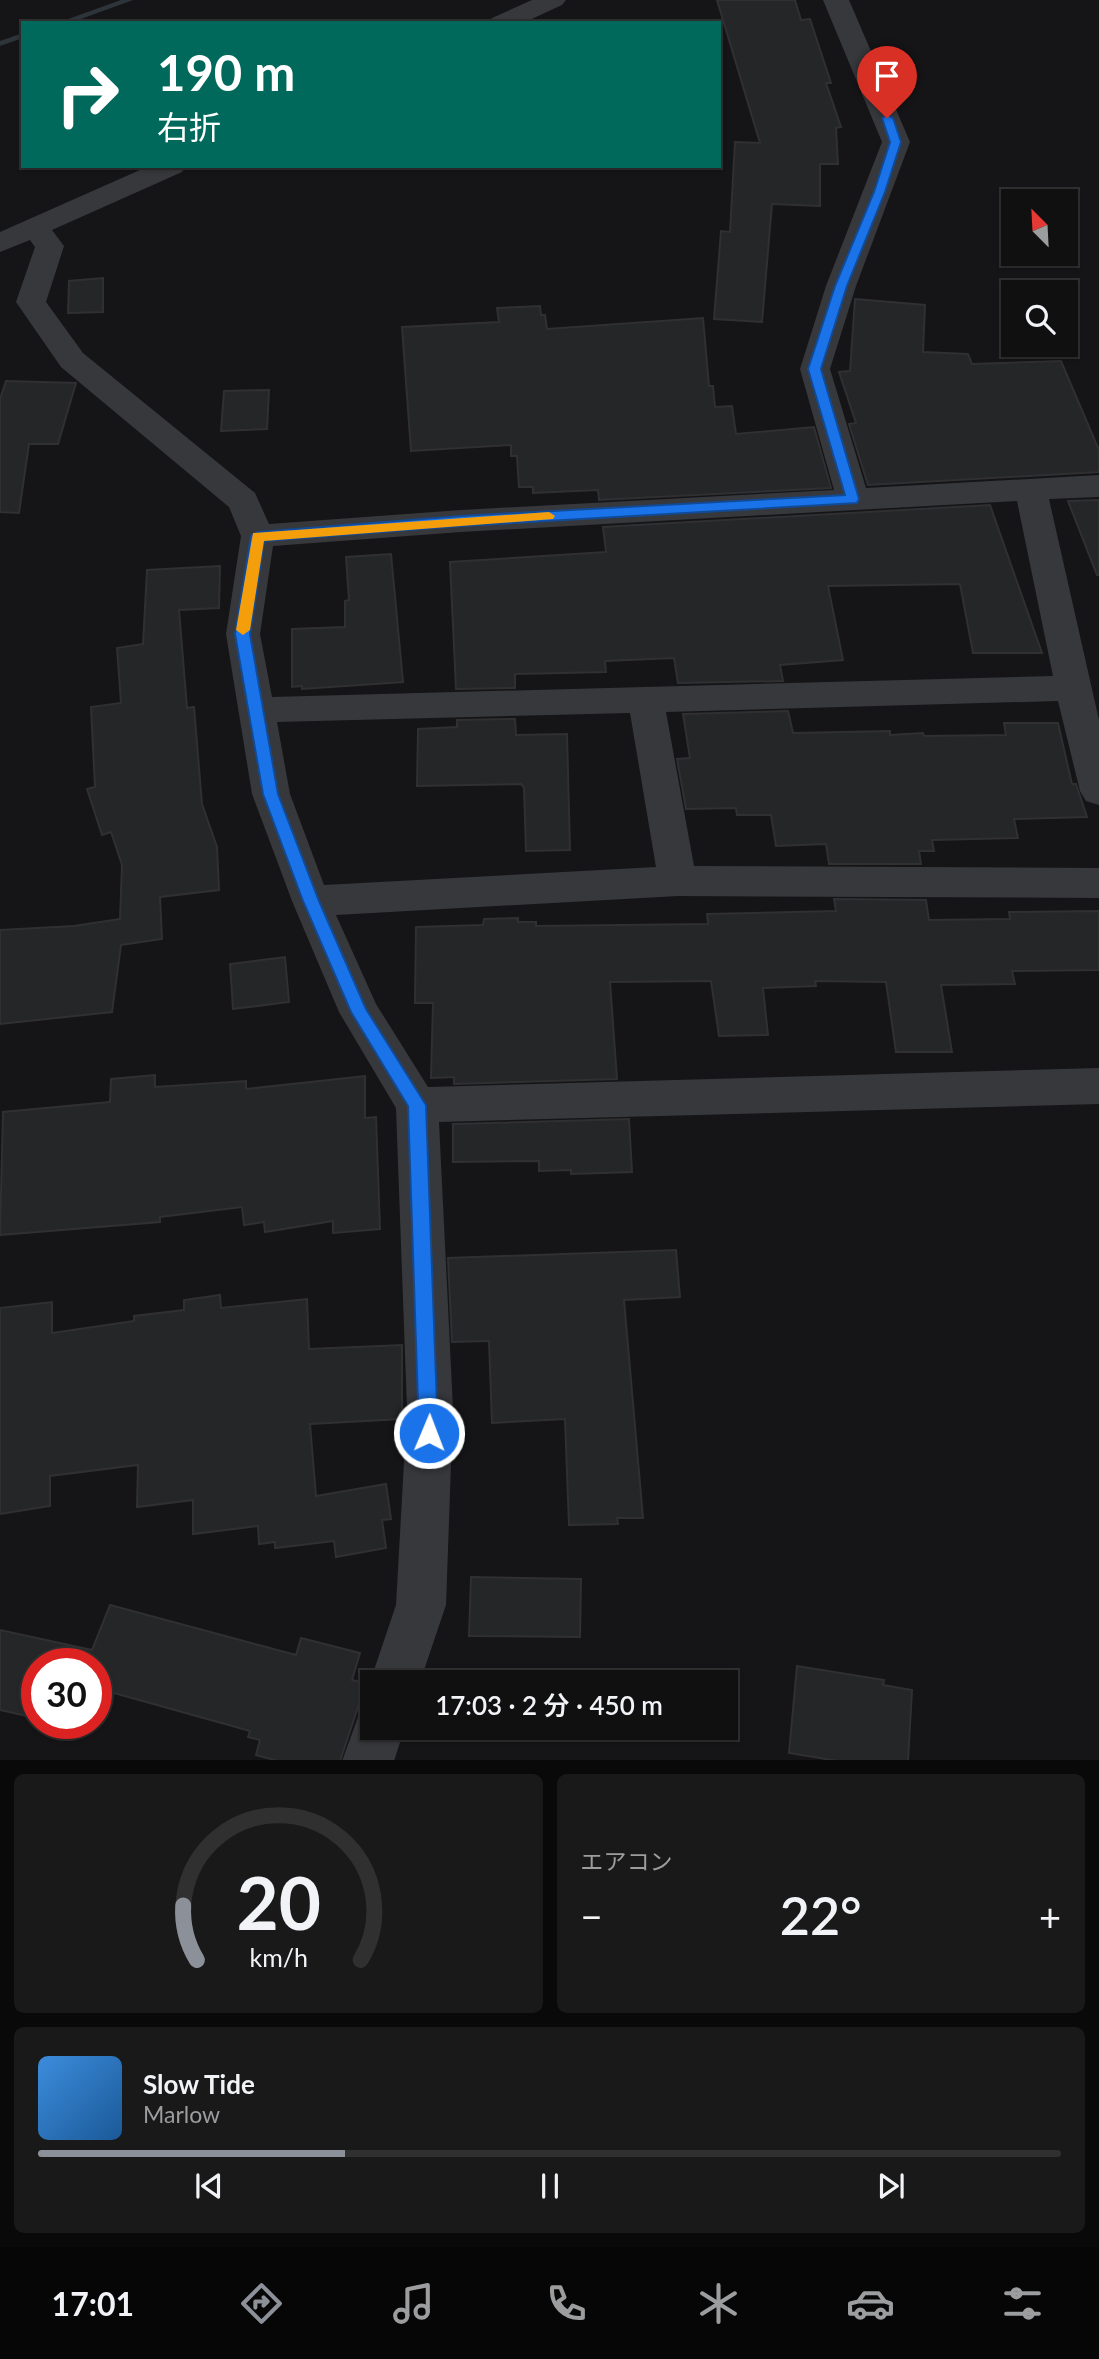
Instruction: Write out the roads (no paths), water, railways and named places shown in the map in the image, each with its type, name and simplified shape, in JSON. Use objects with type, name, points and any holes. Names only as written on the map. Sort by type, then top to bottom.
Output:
[{"type":"street","points":[[506,21],[553,0]]},
{"type":"street","points":[[836,0],[896,142],[841,286],[815,369],[853,499]]},
{"type":"street","points":[[0,243],[167,168]]},
{"type":"street","points":[[34,226],[50,246],[31,302],[72,360],[243,501],[258,536],[243,634],[271,794],[311,901],[359,1012],[417,1105],[430,1409],[421,1605],[399,1670]]},
{"type":"street","points":[[258,536],[461,521],[1099,486]]},
{"type":"street","points":[[1031,490],[1073,688],[1099,791]]},
{"type":"street","points":[[255,710],[1073,688]]},
{"type":"street","points":[[646,701],[678,881]]},
{"type":"street","points":[[311,901],[678,881],[1099,883]]},
{"type":"street","points":[[417,1105],[1099,1086]]},
{"type":"street","points":[[368,1760],[375,1740]]},
{"type":"waterway","points":[[67,21],[129,0]]},
{"type":"waterway","points":[[0,44],[21,36]]}]
